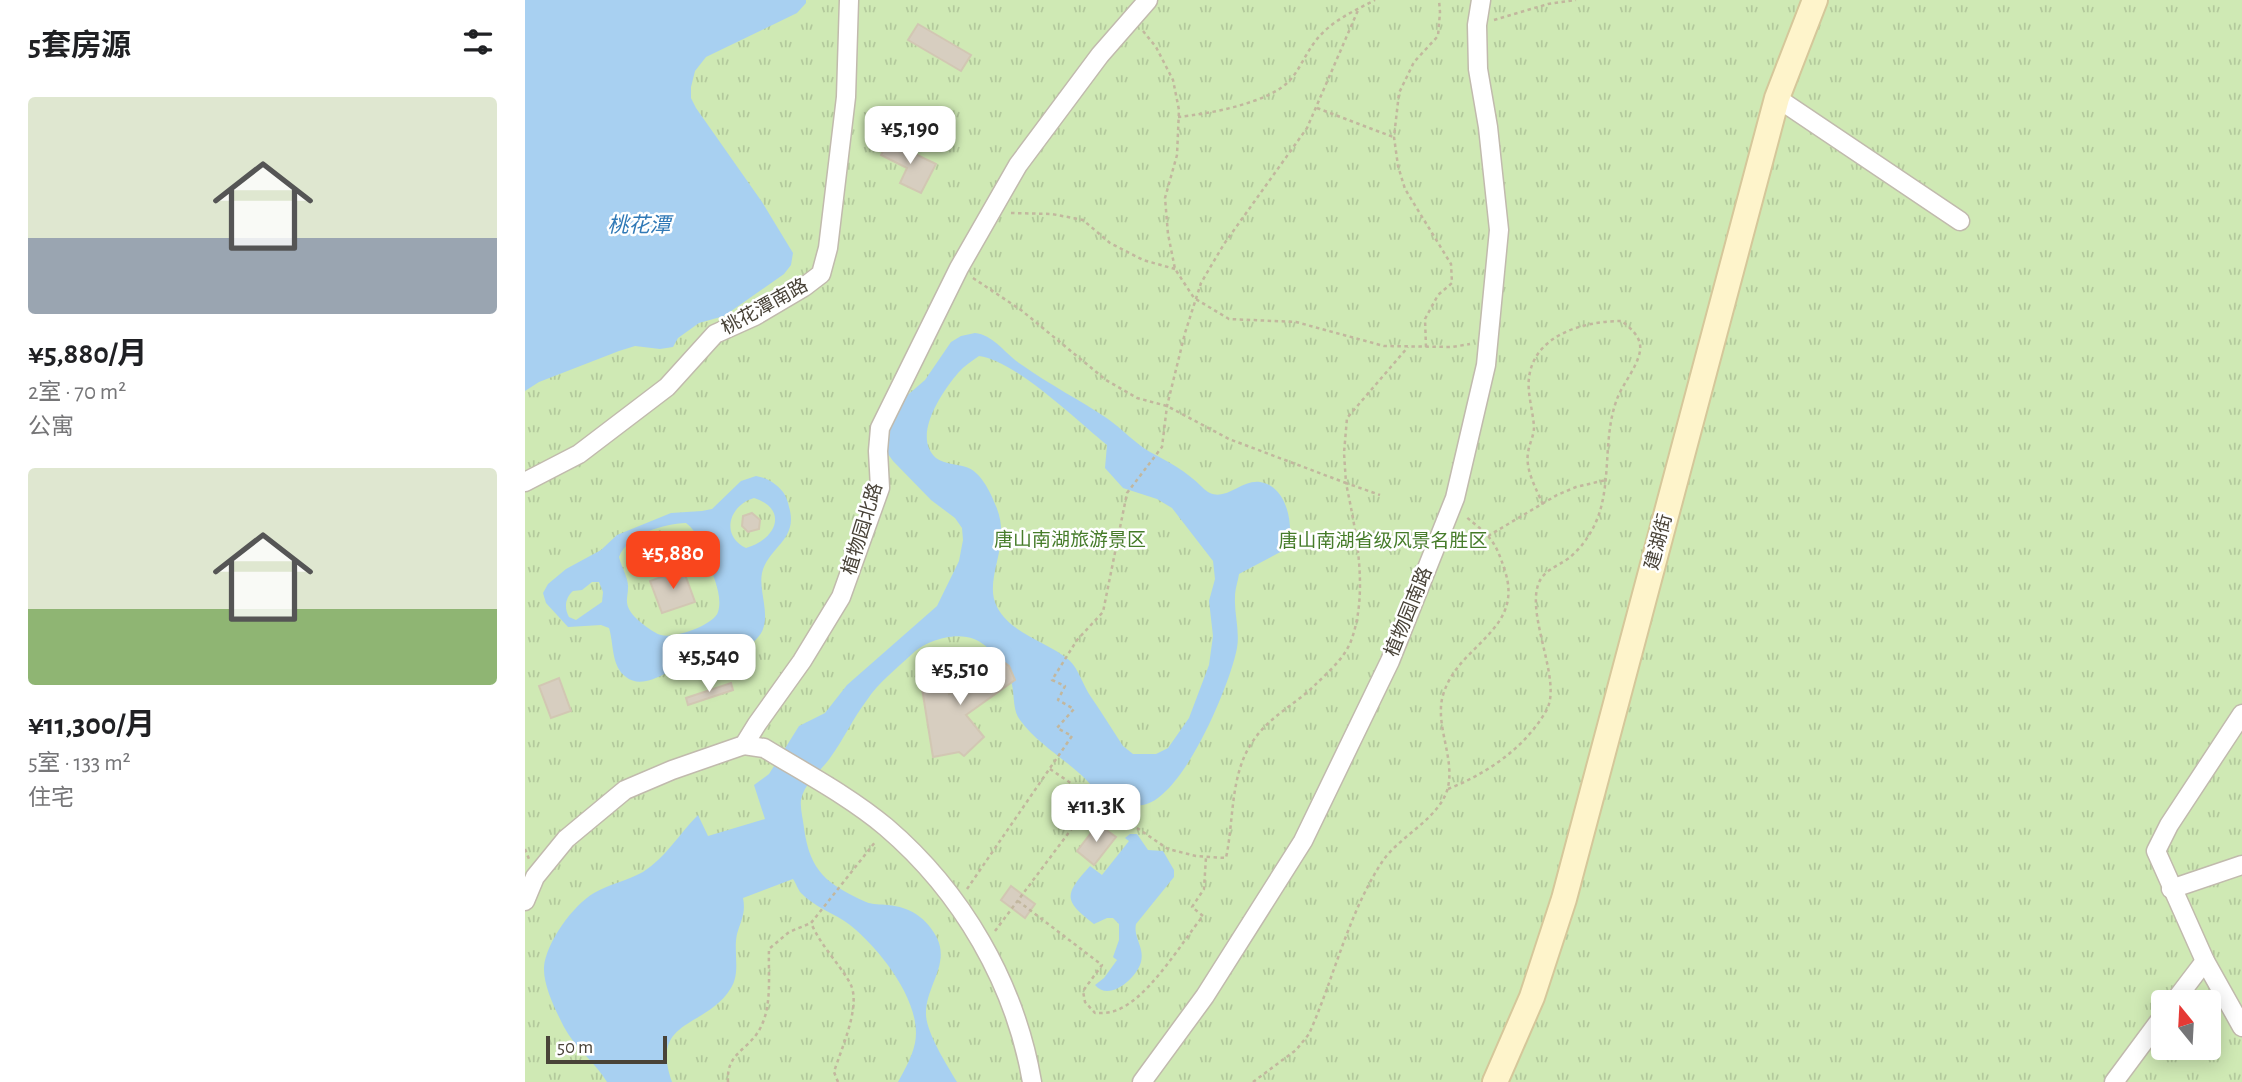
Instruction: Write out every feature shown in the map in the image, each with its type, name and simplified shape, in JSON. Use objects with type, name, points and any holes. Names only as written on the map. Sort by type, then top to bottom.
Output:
[{"type":"street","name":"桃花潭南路","points":[[525,482],[579,454],[667,387],[715,334],[755,316],[821,274],[828,248],[846,96],[849,0]]},
{"type":"street","name":"植物园北路","points":[[744,745],[802,661],[841,597],[880,488],[880,428],[959,268],[1018,165],[1100,55],[1149,0]]},
{"type":"street","name":"植物园南路","points":[[1142,1082],[1205,996],[1303,841],[1390,661],[1452,506],[1486,365],[1499,230],[1488,127],[1478,69],[1477,25],[1481,0]]},
{"type":"street","name":"建湖街","points":[[1495,1082],[1532,997],[1564,899],[1777,98],[1815,0]]},
{"type":"street","points":[[1777,98],[1960,221]]},
{"type":"street","points":[[2242,714],[2169,825],[2156,851],[2204,961],[2242,1027]]},
{"type":"street","points":[[525,901],[535,877],[566,839],[625,790],[744,745],[764,748],[830,788],[887,828],[958,902],[993,962],[1018,1028],[1033,1082]]},
{"type":"street","points":[[2171,889],[2242,866]]},
{"type":"street","points":[[2183,990],[2204,961]]},
{"type":"street","points":[[2114,1082],[2151,1032]]},
{"type":"path","points":[[1178,117],[1267,96],[1289,82],[1330,24],[1375,0]]},
{"type":"path","points":[[1426,347],[1425,319],[1438,295],[1452,283],[1451,264],[1405,189],[1394,138],[1399,93],[1414,62],[1438,36],[1439,0]]},
{"type":"path","points":[[1477,25],[1548,4],[1576,0]]},
{"type":"path","points":[[958,902],[1072,736],[1057,728],[1074,709],[1058,700],[1065,687],[1052,680],[1067,654],[1103,612],[1127,493],[1162,447],[1167,406],[1201,283],[1224,244],[1307,128],[1359,9]]},
{"type":"path","points":[[1132,19],[1156,47],[1173,80],[1178,117],[1177,155],[1165,198],[1167,234],[1175,269],[1194,298],[1229,319],[1296,322],[1384,346],[1451,347],[1487,341]]},
{"type":"path","points":[[1317,108],[1394,138]]},
{"type":"path","points":[[991,212],[1052,214],[1083,220],[1110,243],[1143,260],[1175,269]]},
{"type":"path","points":[[959,268],[1021,310],[1106,380],[1137,398],[1167,406],[1229,439],[1380,495]]},
{"type":"path","points":[[1448,789],[1472,780],[1500,762],[1548,709],[1551,690],[1536,606],[1538,585],[1546,571],[1569,558],[1587,538],[1601,511],[1617,399],[1640,350],[1636,334],[1622,321],[1597,321],[1567,330],[1551,341],[1533,361],[1528,380],[1534,430],[1527,456],[1543,505]]},
{"type":"path","points":[[1051,769],[1168,849],[1226,858],[1232,799],[1250,745],[1278,713],[1309,691],[1333,668],[1350,643],[1358,612],[1359,580],[1357,542],[1346,482],[1344,453],[1347,418],[1409,347]]},
{"type":"path","points":[[1488,536],[1576,487],[1606,480]]},
{"type":"path","points":[[1253,1082],[1296,1050],[1309,1034],[1372,878],[1391,849],[1427,818],[1448,789],[1450,768],[1441,700],[1446,686],[1460,666],[1507,610],[1510,594],[1496,545],[1452,506]]},
{"type":"path","points":[[984,944],[1094,799]]},
{"type":"path","points":[[728,1082],[727,1072],[731,1062],[758,1032],[768,1004],[769,949],[789,932],[811,923],[887,828]]},
{"type":"path","points":[[1018,901],[1102,965],[1083,992],[1085,1003],[1095,1013],[1112,1012],[1126,1005],[1147,988],[1202,916],[1192,907],[1204,889],[1206,857]]},
{"type":"path","points":[[811,923],[817,937],[852,985],[855,1005],[834,1072],[838,1082]]},
{"type":"green space","name":"唐山南湖旅游景区","points":[[525,0],[2242,0],[2242,1082],[525,1082]]},
{"type":"water","name":"桃花潭","points":[[525,0],[806,0],[806,3],[797,13],[706,57],[695,71],[691,87],[691,98],[696,108],[762,202],[793,253],[791,265],[784,274],[724,316],[699,323],[678,338],[673,347],[660,349],[635,346],[539,382],[525,391]]},
{"type":"water","points":[[975,333],[988,337],[1016,361],[1108,419],[1144,448],[1184,472],[1209,493],[1224,494],[1245,484],[1260,482],[1269,485],[1283,499],[1289,519],[1288,548],[1239,574],[1235,591],[1237,648],[1215,712],[1174,783],[1158,798],[1143,805],[1127,804],[1097,790],[1026,728],[1016,711],[1009,675],[985,646],[974,639],[958,636],[924,645],[871,694],[830,758],[806,788],[801,806],[811,856],[823,875],[841,889],[866,902],[911,911],[923,919],[937,938],[941,957],[929,995],[927,1023],[957,1082],[898,1082],[915,1043],[916,1027],[906,994],[886,962],[862,935],[806,898],[793,879],[743,898],[743,912],[736,941],[734,982],[720,1001],[674,1035],[668,1046],[667,1061],[672,1082],[607,1082],[569,1035],[548,990],[544,967],[555,936],[569,915],[586,899],[651,866],[698,815],[708,836],[765,819],[754,785],[769,774],[799,726],[825,713],[847,685],[937,606],[959,561],[962,528],[955,518],[931,500],[893,461],[883,447],[883,425],[903,399],[925,380],[951,342],[961,336]],"holes":[[[979,356],[994,360],[1028,380],[1107,445],[1105,468],[1123,488],[1157,499],[1172,508],[1213,561],[1215,579],[1209,601],[1213,636],[1209,665],[1189,718],[1168,748],[1156,754],[1133,754],[1123,746],[1069,660],[1003,617],[993,596],[1001,533],[1000,519],[993,499],[984,482],[971,469],[939,460],[929,449],[928,426],[932,414],[952,381]]]},
{"type":"water","points":[[756,476],[774,484],[785,495],[791,518],[786,536],[770,556],[762,573],[765,614],[763,629],[744,649],[728,655],[691,661],[650,680],[633,681],[618,667],[609,628],[601,625],[568,627],[546,603],[543,593],[548,584],[566,569],[601,550],[617,535],[671,513],[712,509],[741,481]],"holes":[[[754,498],[772,510],[774,524],[765,538],[746,548],[733,536],[731,521],[739,507]],[[686,523],[699,540],[717,586],[719,606],[715,617],[709,622],[693,630],[667,636],[643,624],[629,609],[627,581],[619,557],[638,536]],[[592,582],[599,582],[603,592],[602,602],[576,620],[569,617],[566,603],[573,591],[582,590]]]},
{"type":"water","points":[[1130,834],[1137,834],[1148,850],[1163,851],[1174,870],[1174,877],[1136,924],[1142,957],[1138,969],[1121,986],[1107,991],[1095,985],[1104,978],[1117,960],[1113,957],[1119,940],[1119,924],[1113,918],[1107,918],[1094,924],[1077,909],[1071,897],[1075,884],[1090,866],[1102,875],[1129,841],[1125,838]]},
{"type":"building","points":[[918,24],[971,55],[961,71],[908,40]]},
{"type":"building","points":[[888,141],[936,164],[921,193],[900,183],[907,168],[881,155]]},
{"type":"building","points":[[752,513],[760,520],[759,529],[748,532],[742,526],[743,516]]},
{"type":"building","points":[[683,569],[695,602],[662,613],[650,581]]},
{"type":"building","points":[[998,658],[1009,666],[1015,680],[966,715],[984,737],[964,756],[959,752],[933,757],[920,676],[944,672],[949,694]]},
{"type":"building","points":[[559,678],[571,711],[551,718],[539,686]]},
{"type":"building","points":[[731,683],[733,690],[688,705],[686,698]]},
{"type":"building","points":[[1098,824],[1116,837],[1094,865],[1077,851]]},
{"type":"building","points":[[1011,886],[1035,904],[1025,918],[1001,900]]},
{"type":"park label","name":"唐山南湖省级风景名胜区","points":[[1383,541]]}]
